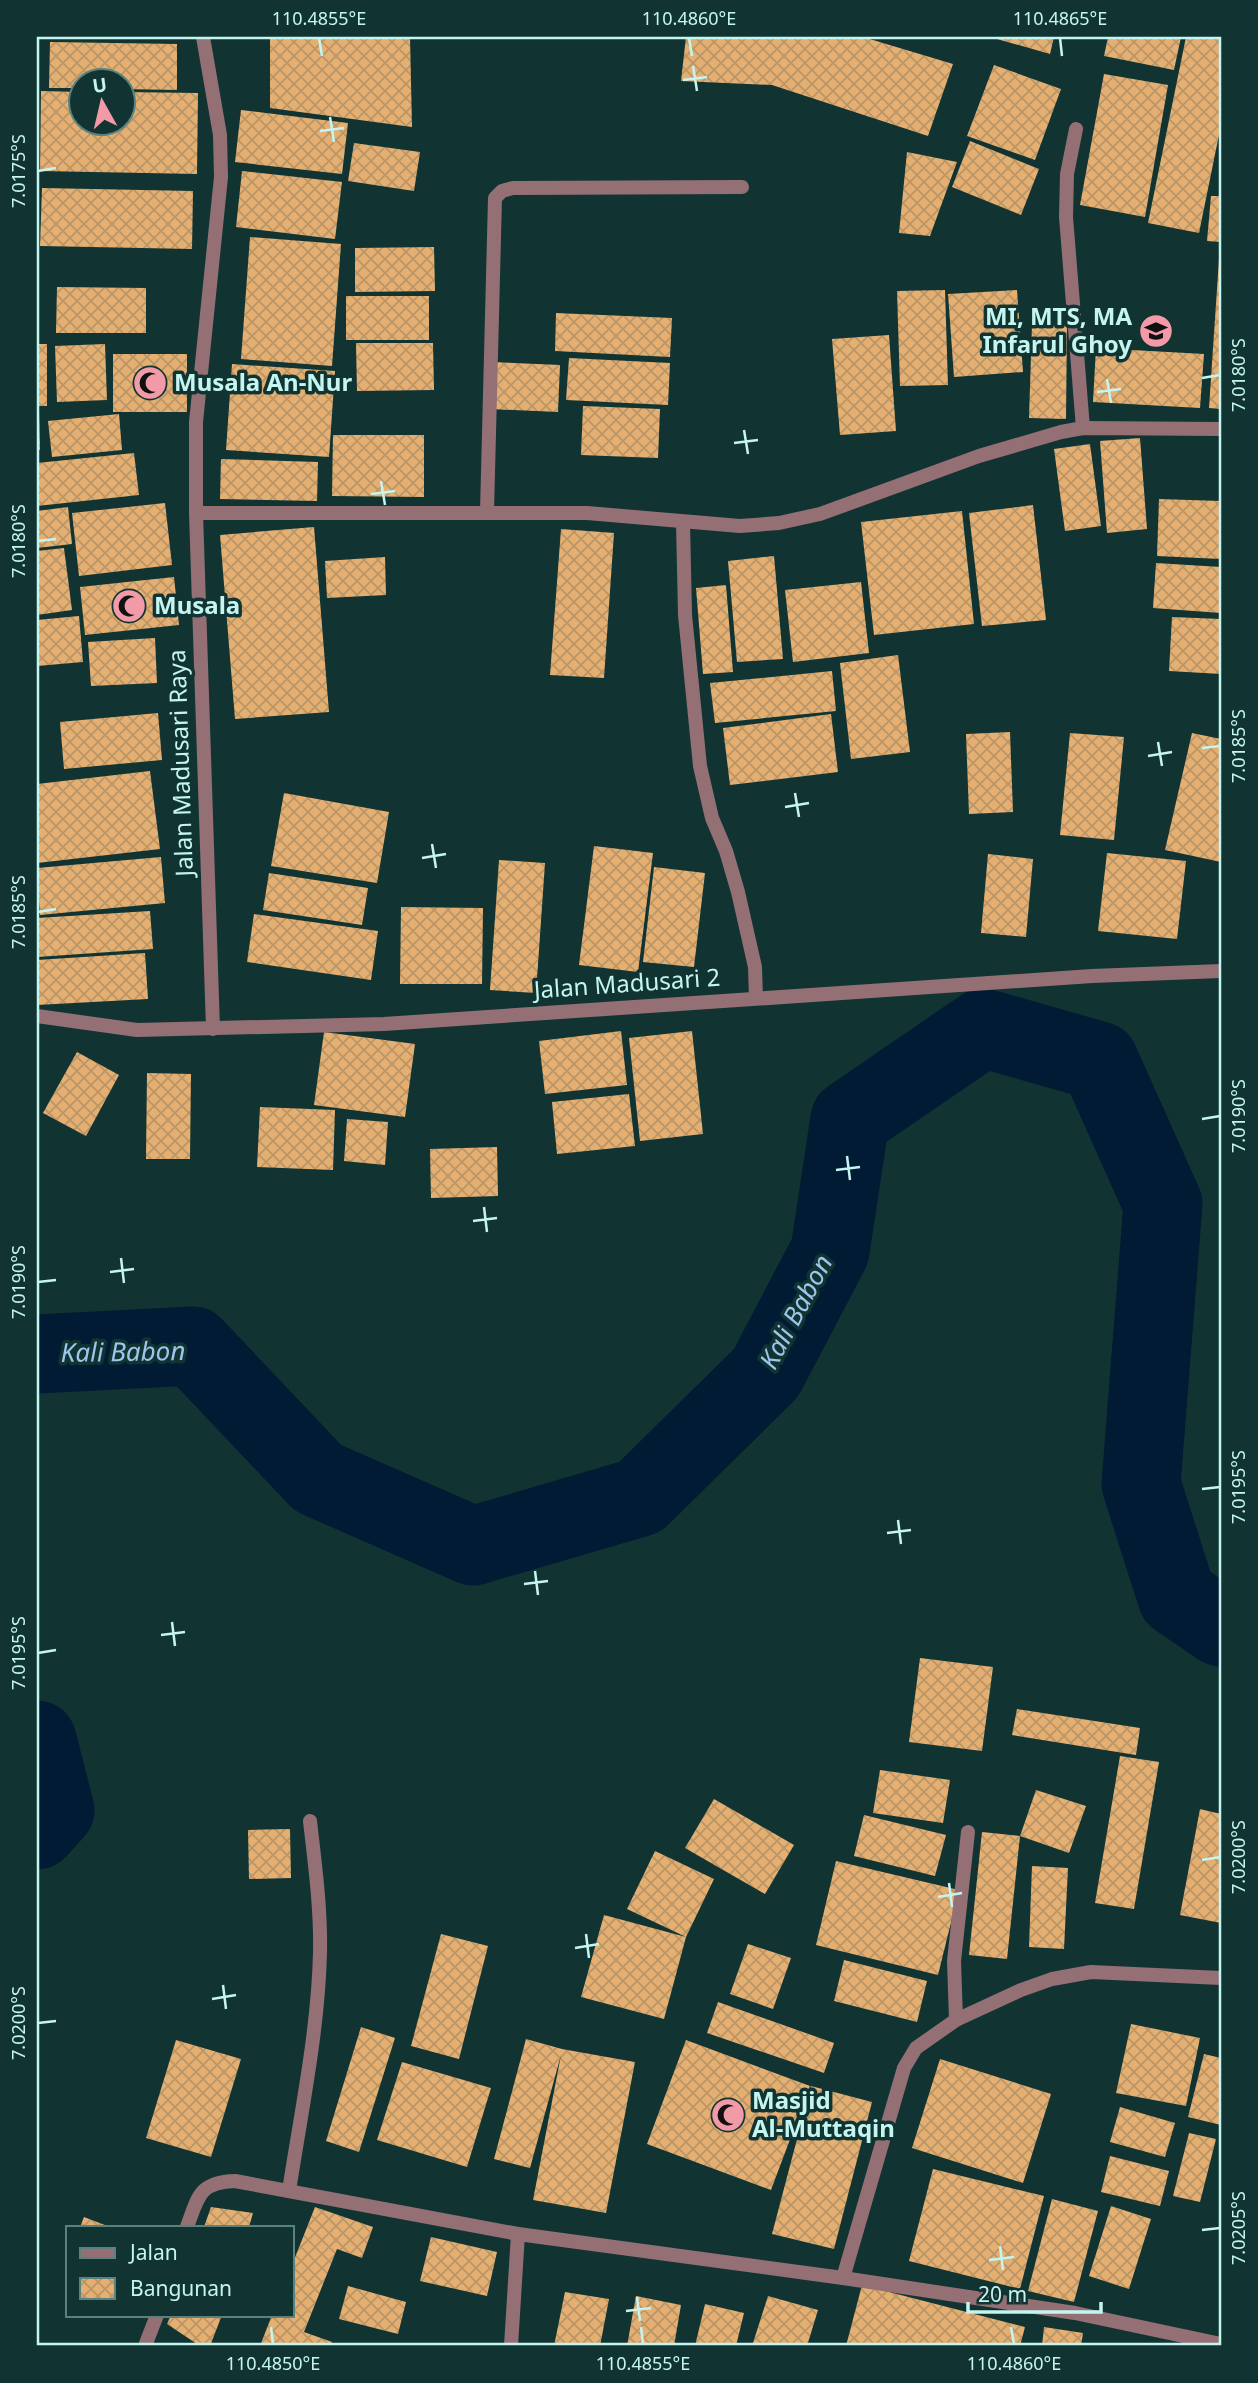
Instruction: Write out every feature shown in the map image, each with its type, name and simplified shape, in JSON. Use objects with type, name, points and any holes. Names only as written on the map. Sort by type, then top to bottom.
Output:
[{"type":"street","name":"Jalan Madusari Raya","points":[[203,37],[220,135],[221,177],[196,422],[196,513],[213,1029]]},
{"type":"street","points":[[1076,129],[1067,174],[1066,217],[1083,428]]},
{"type":"street","points":[[486,512],[495,198],[502,191],[513,188],[742,187]]},
{"type":"street","points":[[196,513],[587,513],[740,526],[779,523],[820,514],[979,456],[1061,432],[1083,428],[1221,429]]},
{"type":"street","points":[[683,522],[685,615],[700,766],[712,818],[726,851],[738,892],[755,967],[756,998]]},
{"type":"street","name":"Jalan Madusari 2","points":[[37,1016],[137,1030],[384,1024],[1092,975],[1221,971]]},
{"type":"street","points":[[289,2191],[318,1997],[319,1898],[310,1821]]},
{"type":"street","points":[[956,2020],[954,1961],[968,1832]]},
{"type":"street","points":[[843,2278],[904,2068],[916,2048],[956,2020],[1052,1979],[1091,1972],[1221,1978]]},
{"type":"street","points":[[187,2226],[197,2199],[205,2189],[218,2182],[236,2182],[518,2234],[1075,2313],[1221,2344]]},
{"type":"street","points":[[512,2346],[518,2234]]},
{"type":"street","points":[[145,2346],[156,2316]]},
{"type":"building","points":[[270,37],[410,37],[412,127],[270,108]]},
{"type":"building","points":[[686,37],[863,37],[953,64],[928,136],[772,85],[681,81]]},
{"type":"building","points":[[990,37],[1054,37],[1050,54]]},
{"type":"building","points":[[1108,37],[1181,37],[1174,70],[1104,56]]},
{"type":"building","points":[[1186,37],[1221,37],[1221,125],[1199,233],[1148,223]]},
{"type":"building","points":[[50,42],[177,44],[177,90],[136,89],[136,66],[66,66],[66,88],[49,88]]},
{"type":"building","points":[[994,65],[1061,89],[1035,160],[967,136]]},
{"type":"building","points":[[1104,74],[1168,85],[1145,217],[1080,205]]},
{"type":"building","points":[[41,91],[66,92],[66,136],[136,136],[136,92],[198,93],[197,174],[40,171]]},
{"type":"building","points":[[241,110],[348,123],[342,174],[235,162]]},
{"type":"building","points":[[970,141],[1039,169],[1021,215],[952,187]]},
{"type":"building","points":[[354,143],[420,152],[414,191],[348,181]]},
{"type":"building","points":[[907,152],[957,162],[930,236],[899,233]]},
{"type":"building","points":[[242,171],[342,182],[335,239],[236,227]]},
{"type":"building","points":[[42,188],[193,191],[192,249],[40,246]]},
{"type":"building","points":[[1211,196],[1221,196],[1221,242],[1207,241]]},
{"type":"building","points":[[250,237],[341,244],[332,366],[241,359]]},
{"type":"building","points":[[434,247],[435,291],[355,292],[355,248]]},
{"type":"building","points":[[1221,259],[1221,409],[1209,408]]},
{"type":"building","points":[[57,287],[146,288],[146,333],[56,333]]},
{"type":"building","points":[[945,290],[948,385],[900,386],[897,291]]},
{"type":"building","points":[[1017,290],[1023,372],[954,377],[948,294]]},
{"type":"building","points":[[346,296],[429,296],[429,340],[346,340]]},
{"type":"building","points":[[556,313],[672,318],[670,357],[555,351]]},
{"type":"building","points":[[1032,325],[1067,325],[1066,419],[1029,418]]},
{"type":"building","points":[[889,335],[896,431],[840,435],[832,339]]},
{"type":"building","points":[[356,343],[433,343],[434,390],[357,391]]},
{"type":"building","points":[[37,344],[47,344],[47,406],[37,406]]},
{"type":"building","points":[[105,344],[107,400],[57,402],[55,346]]},
{"type":"building","points":[[1096,348],[1204,354],[1200,408],[1093,402]]},
{"type":"building","name":"Musala An-Nur","points":[[113,354],[187,354],[187,412],[113,412]]},
{"type":"building","points":[[569,358],[670,363],[668,405],[566,400]]},
{"type":"building","points":[[492,362],[560,365],[558,412],[490,409]]},
{"type":"building","points":[[232,364],[335,371],[329,457],[226,450]]},
{"type":"building","points":[[583,406],[660,409],[658,458],[581,455]]},
{"type":"building","points":[[39,411],[40,450],[37,450]]},
{"type":"building","points":[[119,414],[122,450],[52,457],[48,421]]},
{"type":"building","points":[[333,435],[424,435],[424,497],[332,496]]},
{"type":"building","points":[[1140,438],[1147,529],[1107,533],[1100,441]]},
{"type":"building","points":[[1090,444],[1101,526],[1065,531],[1054,449]]},
{"type":"building","points":[[134,453],[139,495],[37,506],[37,463]]},
{"type":"building","points":[[221,459],[318,462],[317,501],[220,499]]},
{"type":"building","points":[[1159,499],[1221,501],[1221,559],[1157,556]]},
{"type":"building","points":[[165,503],[172,565],[79,576],[72,513]]},
{"type":"building","points":[[1033,505],[1046,620],[982,626],[969,513]]},
{"type":"building","points":[[68,507],[72,544],[37,548],[37,511]]},
{"type":"building","points":[[962,511],[974,624],[874,635],[861,522]]},
{"type":"building","points":[[314,527],[329,712],[235,719],[220,535]]},
{"type":"building","points":[[561,529],[614,533],[604,678],[550,675]]},
{"type":"building","points":[[64,548],[72,610],[37,615],[37,551]]},
{"type":"building","points":[[774,556],[783,659],[737,662],[728,561]]},
{"type":"building","points":[[385,557],[386,595],[327,598],[325,561]]},
{"type":"building","points":[[1156,563],[1221,567],[1221,613],[1153,608]]},
{"type":"building","name":"Musala","points":[[174,577],[179,625],[85,635],[80,587]]},
{"type":"building","points":[[861,582],[869,653],[793,662],[785,590]]},
{"type":"building","points":[[726,585],[733,672],[703,674],[696,588]]},
{"type":"building","points":[[79,616],[83,662],[37,666],[37,620]]},
{"type":"building","points":[[1172,617],[1221,619],[1221,674],[1169,671]]},
{"type":"building","points":[[155,638],[157,683],[91,686],[88,642]]},
{"type":"building","points":[[898,655],[910,752],[851,759],[840,663]]},
{"type":"building","points":[[832,671],[836,711],[715,723],[710,683]]},
{"type":"building","points":[[158,713],[162,760],[64,769],[60,722]]},
{"type":"building","points":[[831,714],[838,772],[730,785],[723,728]]},
{"type":"building","points":[[1010,732],[1013,812],[969,814],[966,734]]},
{"type":"building","points":[[1070,733],[1124,737],[1114,840],[1060,835]]},
{"type":"building","points":[[1192,733],[1221,739],[1221,862],[1165,850]]},
{"type":"building","points":[[150,771],[160,849],[37,863],[37,784]]},
{"type":"building","points":[[284,793],[389,812],[377,883],[271,866]]},
{"type":"building","points":[[594,846],[653,853],[638,972],[579,965]]},
{"type":"building","points":[[1107,853],[1186,861],[1177,939],[1098,931]]},
{"type":"building","points":[[988,854],[1033,859],[1026,937],[981,933]]},
{"type":"building","points":[[161,857],[165,903],[40,915],[37,868]]},
{"type":"building","points":[[499,860],[545,863],[536,993],[490,990]]},
{"type":"building","points":[[654,867],[705,873],[694,967],[643,962]]},
{"type":"building","points":[[269,873],[368,888],[362,925],[263,910]]},
{"type":"building","points":[[401,907],[483,908],[482,984],[400,984]]},
{"type":"building","points":[[150,911],[153,949],[37,957],[37,918]]},
{"type":"building","points":[[254,914],[378,931],[371,980],[247,962]]},
{"type":"building","points":[[145,953],[148,999],[37,1005],[37,960]]},
{"type":"building","points":[[621,1031],[627,1085],[545,1094],[539,1041]]},
{"type":"building","points":[[692,1031],[703,1134],[640,1141],[629,1038]]},
{"type":"building","points":[[324,1032],[415,1044],[405,1117],[314,1105]]},
{"type":"building","points":[[77,1052],[119,1075],[86,1136],[43,1113]]},
{"type":"building","points":[[147,1073],[191,1074],[190,1159],[146,1159]]},
{"type":"building","points":[[629,1094],[635,1146],[557,1154],[552,1102]]},
{"type":"building","points":[[260,1107],[335,1110],[333,1170],[257,1167]]},
{"type":"building","points":[[347,1119],[388,1122],[385,1165],[344,1161]]},
{"type":"building","points":[[497,1147],[498,1196],[431,1198],[430,1149]]},
{"type":"building","points":[[920,1658],[993,1667],[982,1751],[909,1742]]},
{"type":"building","points":[[1017,1709],[1140,1728],[1136,1755],[1012,1735]]},
{"type":"building","points":[[1120,1756],[1159,1762],[1134,1909],[1095,1903]]},
{"type":"building","points":[[880,1770],[950,1780],[943,1823],[873,1813]]},
{"type":"building","points":[[1036,1790],[1086,1806],[1069,1853],[1020,1836]]},
{"type":"building","points":[[714,1799],[794,1845],[765,1894],[685,1848]]},
{"type":"building","points":[[1200,1809],[1221,1814],[1221,1923],[1180,1915]]},
{"type":"building","points":[[864,1815],[946,1835],[935,1876],[854,1856]]},
{"type":"building","points":[[290,1829],[291,1878],[249,1879],[248,1830]]},
{"type":"building","points":[[982,1832],[1020,1836],[1007,1959],[969,1955]]},
{"type":"building","points":[[655,1851],[714,1879],[686,1937],[627,1909]]},
{"type":"building","points":[[836,1861],[959,1890],[938,1975],[816,1945]]},
{"type":"building","points":[[1032,1866],[1068,1868],[1064,1949],[1029,1947]]},
{"type":"building","points":[[604,1915],[686,1937],[664,2019],[581,1997]]},
{"type":"building","points":[[441,1934],[488,1946],[459,2059],[411,2046]]},
{"type":"building","points":[[748,1944],[791,1958],[773,2009],[730,1994]]},
{"type":"building","points":[[844,1960],[927,1981],[917,2022],[834,2001]]},
{"type":"building","points":[[718,2002],[834,2043],[824,2073],[707,2033]]},
{"type":"building","points":[[1131,2024],[1200,2038],[1186,2106],[1116,2093]]},
{"type":"building","points":[[361,2027],[395,2038],[359,2152],[326,2141]]},
{"type":"building","points":[[526,2039],[562,2049],[635,2062],[606,2213],[533,2200],[561,2055],[530,2168],[494,2159]]},
{"type":"building","points":[[176,2040],[241,2059],[211,2157],[146,2138]]},
{"type":"building","name":"Masjid Al-Muttaqin","points":[[686,2040],[810,2086],[771,2190],[647,2144]]},
{"type":"building","points":[[1204,2054],[1221,2058],[1221,2125],[1188,2117]]},
{"type":"building","points":[[940,2059],[1051,2094],[1023,2183],[912,2148]]},
{"type":"building","points":[[402,2062],[491,2088],[467,2167],[377,2140]]},
{"type":"building","points":[[811,2086],[872,2102],[834,2249],[772,2234]]},
{"type":"building","points":[[1120,2107],[1175,2123],[1165,2157],[1110,2142]]},
{"type":"building","points":[[1189,2133],[1216,2139],[1200,2202],[1173,2196]]},
{"type":"building","points":[[1110,2156],[1169,2171],[1160,2206],[1101,2192]]},
{"type":"building","points":[[933,2169],[1044,2196],[1020,2289],[909,2261]]},
{"type":"building","points":[[1052,2199],[1098,2211],[1074,2302],[1028,2291]]},
{"type":"building","points":[[1111,2206],[1151,2219],[1129,2289],[1089,2276]]},
{"type":"building","points":[[211,2207],[253,2213],[249,2226],[204,2226]]},
{"type":"building","points":[[315,2207],[373,2227],[362,2258],[337,2249],[304,2332],[332,2342],[331,2346],[260,2346],[272,2316],[294,2316],[294,2260]]},
{"type":"building","points":[[84,2217],[107,2226],[80,2226]]},
{"type":"building","points":[[431,2237],[497,2252],[487,2296],[420,2281]]},
{"type":"building","points":[[862,2285],[1025,2327],[1020,2346],[846,2346]]},
{"type":"building","points":[[348,2286],[406,2302],[398,2334],[339,2319]]},
{"type":"building","points":[[565,2292],[609,2299],[600,2346],[554,2346]]},
{"type":"building","points":[[636,2296],[681,2305],[674,2346],[627,2346]]},
{"type":"building","points":[[768,2296],[818,2310],[807,2346],[752,2346]]},
{"type":"building","points":[[705,2304],[744,2313],[736,2346],[695,2346]]},
{"type":"building","points":[[171,2316],[222,2316],[210,2346],[200,2346],[167,2324]]},
{"type":"building","points":[[1044,2327],[1083,2333],[1081,2346],[1042,2346]]},
{"type":"waterway","name":"Kali Babon","points":[[37,1354],[193,1346],[318,1478],[473,1546],[640,1497],[766,1373],[830,1251],[850,1119],[983,1028],[1099,1061],[1163,1204],[1141,1484],[1177,1597],[1221,1627]]},
{"type":"waterway","name":"Kali Babon","points":[[37,1740],[55,1810],[37,1830]]},
{"type":"place","name":"MI, MTS, MA Infarul Ghoy","points":[[1156,331]]},
{"type":"place","name":"Musala An-Nur","points":[[150,383]]},
{"type":"place","name":"Musala","points":[[129,606]]},
{"type":"place","name":"Masjid Al-Muttaqin","points":[[728,2115]]}]
